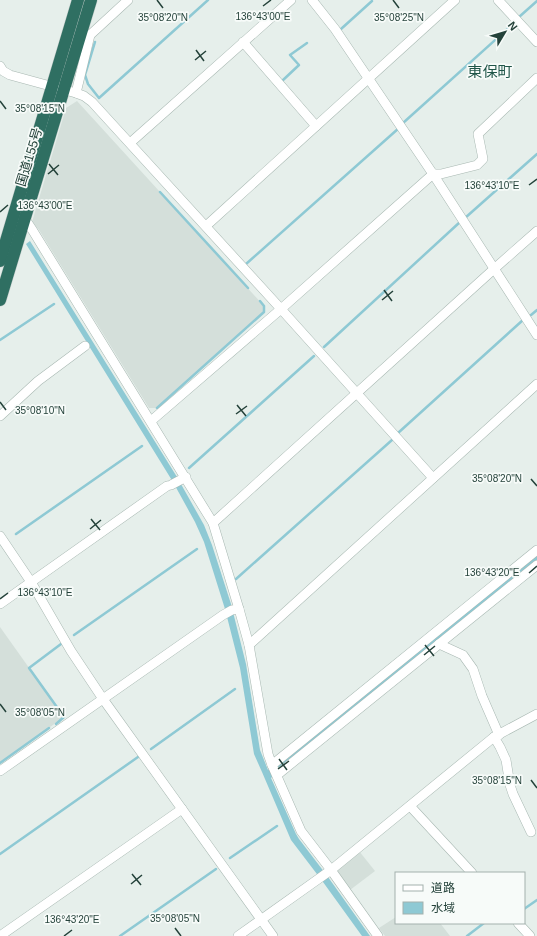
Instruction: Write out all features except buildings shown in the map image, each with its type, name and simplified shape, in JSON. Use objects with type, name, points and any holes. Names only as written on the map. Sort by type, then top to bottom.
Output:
[{"type":"highway","name":"国道155号","points":[[0,300],[25,219],[58,88],[78,0]]},
{"type":"highway","name":"国道155号","points":[[0,261],[58,88],[91,0]]},
{"type":"street","points":[[76,93],[90,35],[128,0]]},
{"type":"street","points":[[130,143],[291,0]]},
{"type":"street","points":[[312,0],[335,29],[433,174],[537,335]]},
{"type":"street","points":[[206,226],[455,0]]},
{"type":"street","points":[[498,0],[537,42]]},
{"type":"street","points":[[243,42],[316,126]]},
{"type":"street","points":[[0,66],[3,71],[10,75],[76,93],[84,96],[92,102],[433,478]]},
{"type":"street","points":[[151,421],[281,309],[433,174],[441,174],[477,166],[483,160],[478,134],[537,78]]},
{"type":"street","points":[[25,219],[213,523],[236,609],[249,645],[268,754],[274,770],[301,831],[329,872],[378,936]]},
{"type":"street","points":[[213,523],[537,231]]},
{"type":"street","points":[[0,416],[38,381],[85,346]]},
{"type":"street","points":[[249,645],[537,384]]},
{"type":"street","points":[[0,604],[167,486],[184,477]]},
{"type":"street","points":[[0,536],[31,582],[71,650],[103,699],[272,936]]},
{"type":"street","points":[[274,770],[537,550]]},
{"type":"street","points":[[274,770],[439,644],[537,565]]},
{"type":"street","points":[[0,772],[223,615],[236,609]]},
{"type":"street","points":[[439,644],[463,655],[473,670],[506,760],[513,794],[531,832]]},
{"type":"street","points":[[238,936],[329,872],[497,736],[537,714]]},
{"type":"street","points":[[410,806],[471,872]]},
{"type":"street","points":[[1,935],[182,809]]},
{"type":"street","points":[[519,924],[530,936]]},
{"type":"shaded area","points":[[77,101],[264,306],[264,312],[157,408],[149,408],[39,230],[32,222],[66,108]]},
{"type":"shaded area","points":[[0,627],[64,717],[0,763]]},
{"type":"shaded area","points":[[359,851],[375,871],[350,890],[337,873],[338,868]]},
{"type":"shaded area","points":[[395,918],[395,924],[441,924],[450,936],[385,936],[379,928]]},
{"type":"water","points":[[30,241],[177,477],[204,525],[231,604],[246,664],[260,750],[268,770],[537,554],[537,562],[271,778],[299,839],[370,936],[362,936],[291,840],[254,754],[240,668],[225,609],[204,542],[173,482],[26,244]]},
{"type":"waterway","points":[[95,42],[85,75],[88,84],[99,98],[208,0]]},
{"type":"waterway","points":[[341,29],[372,1]]},
{"type":"waterway","points":[[519,17],[537,1]]},
{"type":"waterway","points":[[403,123],[514,23]]},
{"type":"waterway","points":[[282,81],[299,65],[290,55],[307,43]]},
{"type":"waterway","points":[[246,264],[399,128]]},
{"type":"waterway","points":[[465,218],[537,154]]},
{"type":"waterway","points":[[160,192],[248,288]]},
{"type":"waterway","points":[[324,347],[460,222]]},
{"type":"waterway","points":[[157,408],[264,312],[264,306],[260,301]]},
{"type":"waterway","points":[[0,340],[54,304]]},
{"type":"waterway","points":[[531,315],[537,310]]},
{"type":"waterway","points":[[398,433],[523,320]]},
{"type":"waterway","points":[[189,468],[314,356]]},
{"type":"waterway","points":[[236,579],[392,440]]},
{"type":"waterway","points":[[16,534],[142,446]]},
{"type":"waterway","points":[[74,635],[197,549]]},
{"type":"waterway","points":[[56,724],[64,717],[29,668],[61,644]]},
{"type":"waterway","points":[[151,749],[235,689]]},
{"type":"waterway","points":[[0,763],[49,728]]},
{"type":"waterway","points":[[0,854],[138,757]]},
{"type":"waterway","points":[[230,858],[277,826]]},
{"type":"waterway","points":[[120,936],[216,869]]},
{"type":"waterway","points":[[525,908],[537,900]]},
{"type":"waterway","points":[[467,936],[483,924]]},
{"type":"district","name":"東保町","points":[[490,71]]}]
